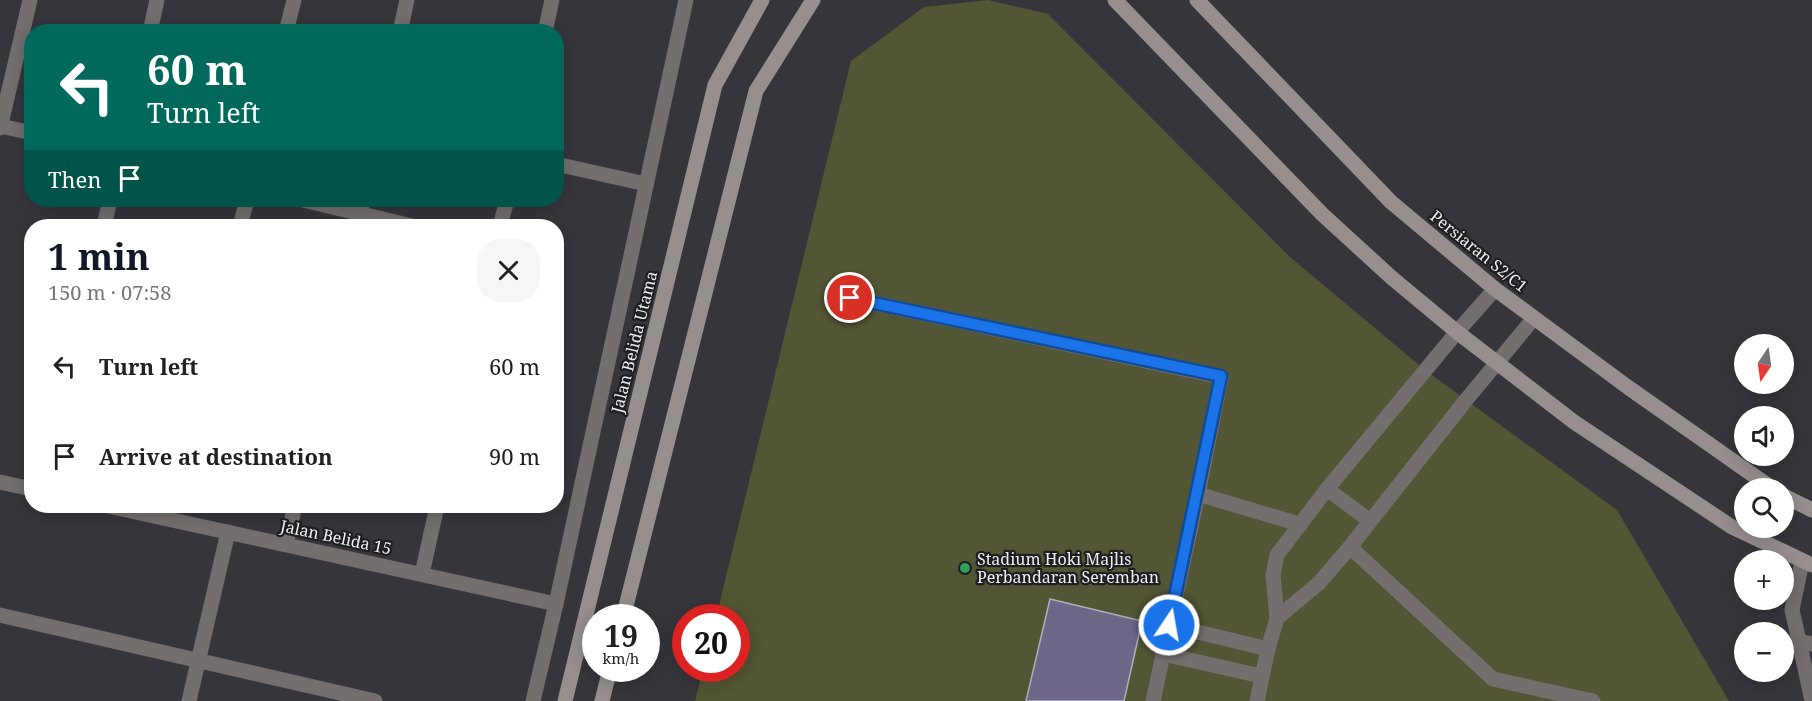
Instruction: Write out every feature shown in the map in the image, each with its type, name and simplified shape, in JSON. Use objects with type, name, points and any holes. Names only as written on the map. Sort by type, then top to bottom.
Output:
[{"type":"main road","name":"Jalan Belida Utama","points":[[565,701],[715,85],[762,0]]},
{"type":"main road","points":[[627,604],[756,91],[813,0]]},
{"type":"main road","points":[[1115,0],[1322,214],[1392,278],[1457,332],[1574,422],[1732,527],[1807,564]]},
{"type":"main road","name":"Persiaran S2/C1","points":[[1197,0],[1391,202],[1495,289],[1757,478]]},
{"type":"main road","points":[[1794,501],[1812,510]]},
{"type":"main road","points":[[602,701],[607,682]]},
{"type":"street","points":[[24,24],[30,0]]},
{"type":"street","points":[[152,24],[157,0]]},
{"type":"street","points":[[288,24],[294,0]]},
{"type":"street","points":[[402,24],[407,0]]},
{"type":"street","points":[[547,24],[552,0]]},
{"type":"street","points":[[533,701],[686,0]]},
{"type":"street","points":[[24,25],[0,127],[24,132]]},
{"type":"street","points":[[564,166],[646,184]]},
{"type":"street","points":[[334,207],[384,219]]},
{"type":"street","points":[[1257,701],[1277,618],[1274,575],[1277,555],[1327,489],[1495,289]]},
{"type":"street","points":[[850,298],[1221,376],[1153,701]]},
{"type":"street","points":[[1277,618],[1319,583],[1350,547],[1534,318]]},
{"type":"street","points":[[0,482],[24,487]]},
{"type":"street","points":[[1327,489],[1370,521]]},
{"type":"street","points":[[1198,494],[1299,524]]},
{"type":"street","name":"Jalan Belida 15","points":[[175,513],[228,532],[556,604]]},
{"type":"street","points":[[286,544],[293,513]]},
{"type":"street","points":[[422,574],[435,513]]},
{"type":"street","points":[[189,701],[228,532]]},
{"type":"street","points":[[1350,547],[1493,679],[1593,701]]},
{"type":"street","points":[[1807,564],[1792,610],[1805,643],[1812,701]]},
{"type":"street","points":[[0,615],[375,701]]},
{"type":"street","points":[[1169,625],[1268,649]]},
{"type":"street","points":[[1163,654],[1262,676]]},
{"type":"green space","points":[[988,0],[1048,14],[1290,257],[1425,370],[1617,510],[1729,701],[695,701],[700,682],[750,682],[750,604],[719,604],[851,61],[924,7]]},
{"type":"building","points":[[1050,599],[1142,621],[1124,701],[1026,701]]},
{"type":"place","name":"Stadium Hoki Majlis Perbandaran Seremban","points":[[965,568]]},
{"type":"route","points":[[850,298],[1221,376],[1169,625]]}]
